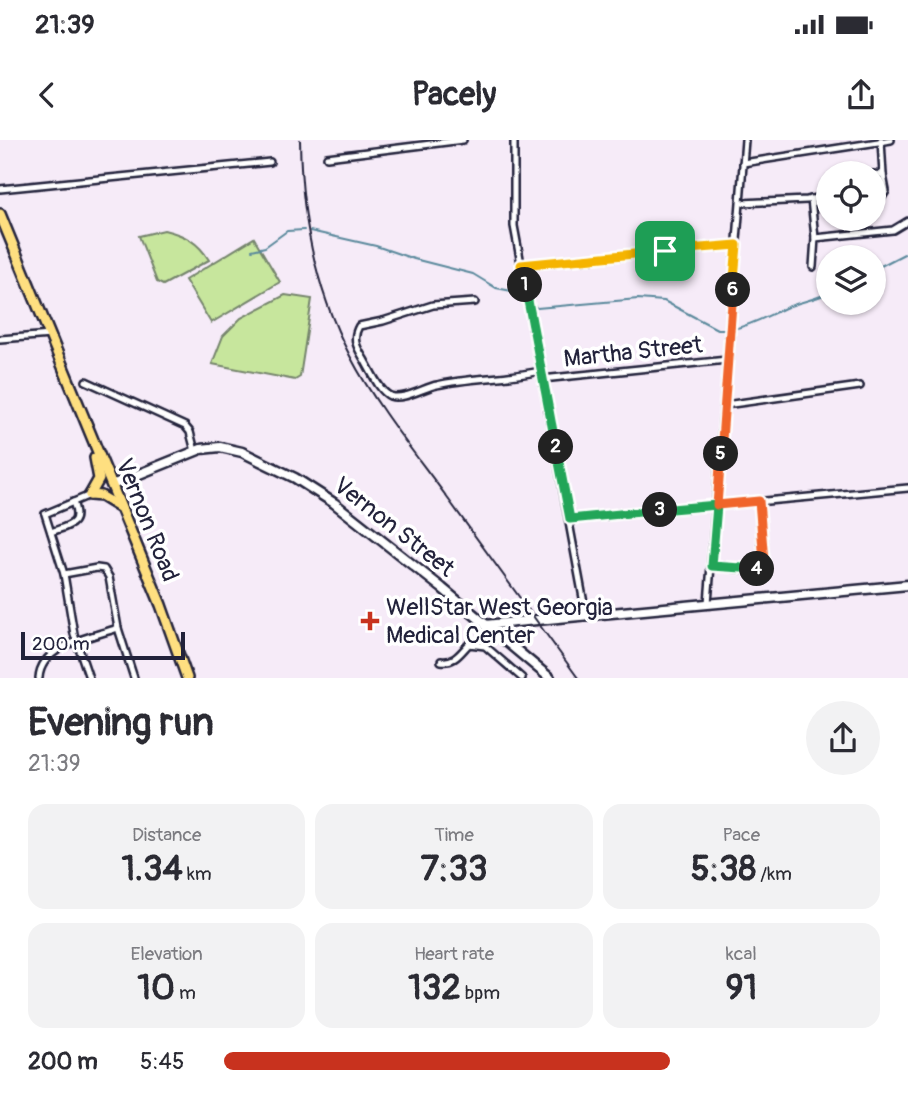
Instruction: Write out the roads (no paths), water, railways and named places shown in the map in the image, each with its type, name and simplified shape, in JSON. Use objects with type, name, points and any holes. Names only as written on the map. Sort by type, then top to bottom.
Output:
[{"type":"main road","points":[[0,214],[51,335]]},
{"type":"main road","name":"Vernon Road","points":[[51,335],[179,650],[187,677]]},
{"type":"main road","points":[[90,433],[99,479],[89,495],[101,496],[122,508]]},
{"type":"street","points":[[327,157],[463,140]]},
{"type":"street","points":[[514,140],[513,213],[586,614]]},
{"type":"street","points":[[708,603],[745,140]]},
{"type":"street","points":[[743,163],[891,140]]},
{"type":"street","points":[[881,141],[882,161]]},
{"type":"street","points":[[0,189],[270,162]]},
{"type":"street","points":[[741,203],[816,198]]},
{"type":"street","points":[[811,199],[815,237],[813,267]]},
{"type":"street","points":[[815,237],[893,230],[908,221]]},
{"type":"street","points":[[521,265],[737,245]]},
{"type":"street","points":[[475,302],[433,305],[359,326],[355,333],[356,344],[382,388],[389,395],[400,397],[439,384],[519,376],[540,371]]},
{"type":"street","points":[[0,339],[51,335]]},
{"type":"street","name":"Martha Street","points":[[542,379],[727,360]]},
{"type":"street","points":[[86,381],[185,426],[190,432],[195,451]]},
{"type":"street","points":[[725,405],[860,386]]},
{"type":"street","name":"Vernon Street","points":[[112,485],[195,451],[214,447],[235,449],[311,488],[356,519],[550,677]]},
{"type":"street","points":[[570,519],[908,488]]},
{"type":"street","points":[[89,495],[45,514],[64,574],[69,610],[89,677]]},
{"type":"street","points":[[712,566],[749,570],[761,568],[764,561],[759,501]]},
{"type":"street","points":[[51,532],[72,524],[77,519],[73,502]]},
{"type":"street","points":[[64,574],[96,568],[104,569],[109,576],[118,628],[134,677]]},
{"type":"street","points":[[485,625],[908,586]]},
{"type":"street","points":[[39,677],[39,671],[48,657],[62,648],[118,628]]},
{"type":"street","points":[[441,661],[455,660],[469,644],[478,643],[522,677]]},
{"type":"waterway","points":[[252,250],[265,247],[287,231],[304,230]]},
{"type":"waterway","points":[[310,231],[376,246],[473,274],[496,288],[517,292],[523,297]]},
{"type":"waterway","points":[[886,263],[908,252]]},
{"type":"waterway","points":[[733,329],[816,297]]},
{"type":"waterway","points":[[532,304],[537,308],[638,299],[664,301],[717,329],[725,329]]},
{"type":"railway","points":[[300,140],[303,196],[312,251],[328,305],[350,356],[395,428],[578,678]]},
{"type":"place","name":"WellStar West Georgia Medical Center","points":[[370,621]]}]
